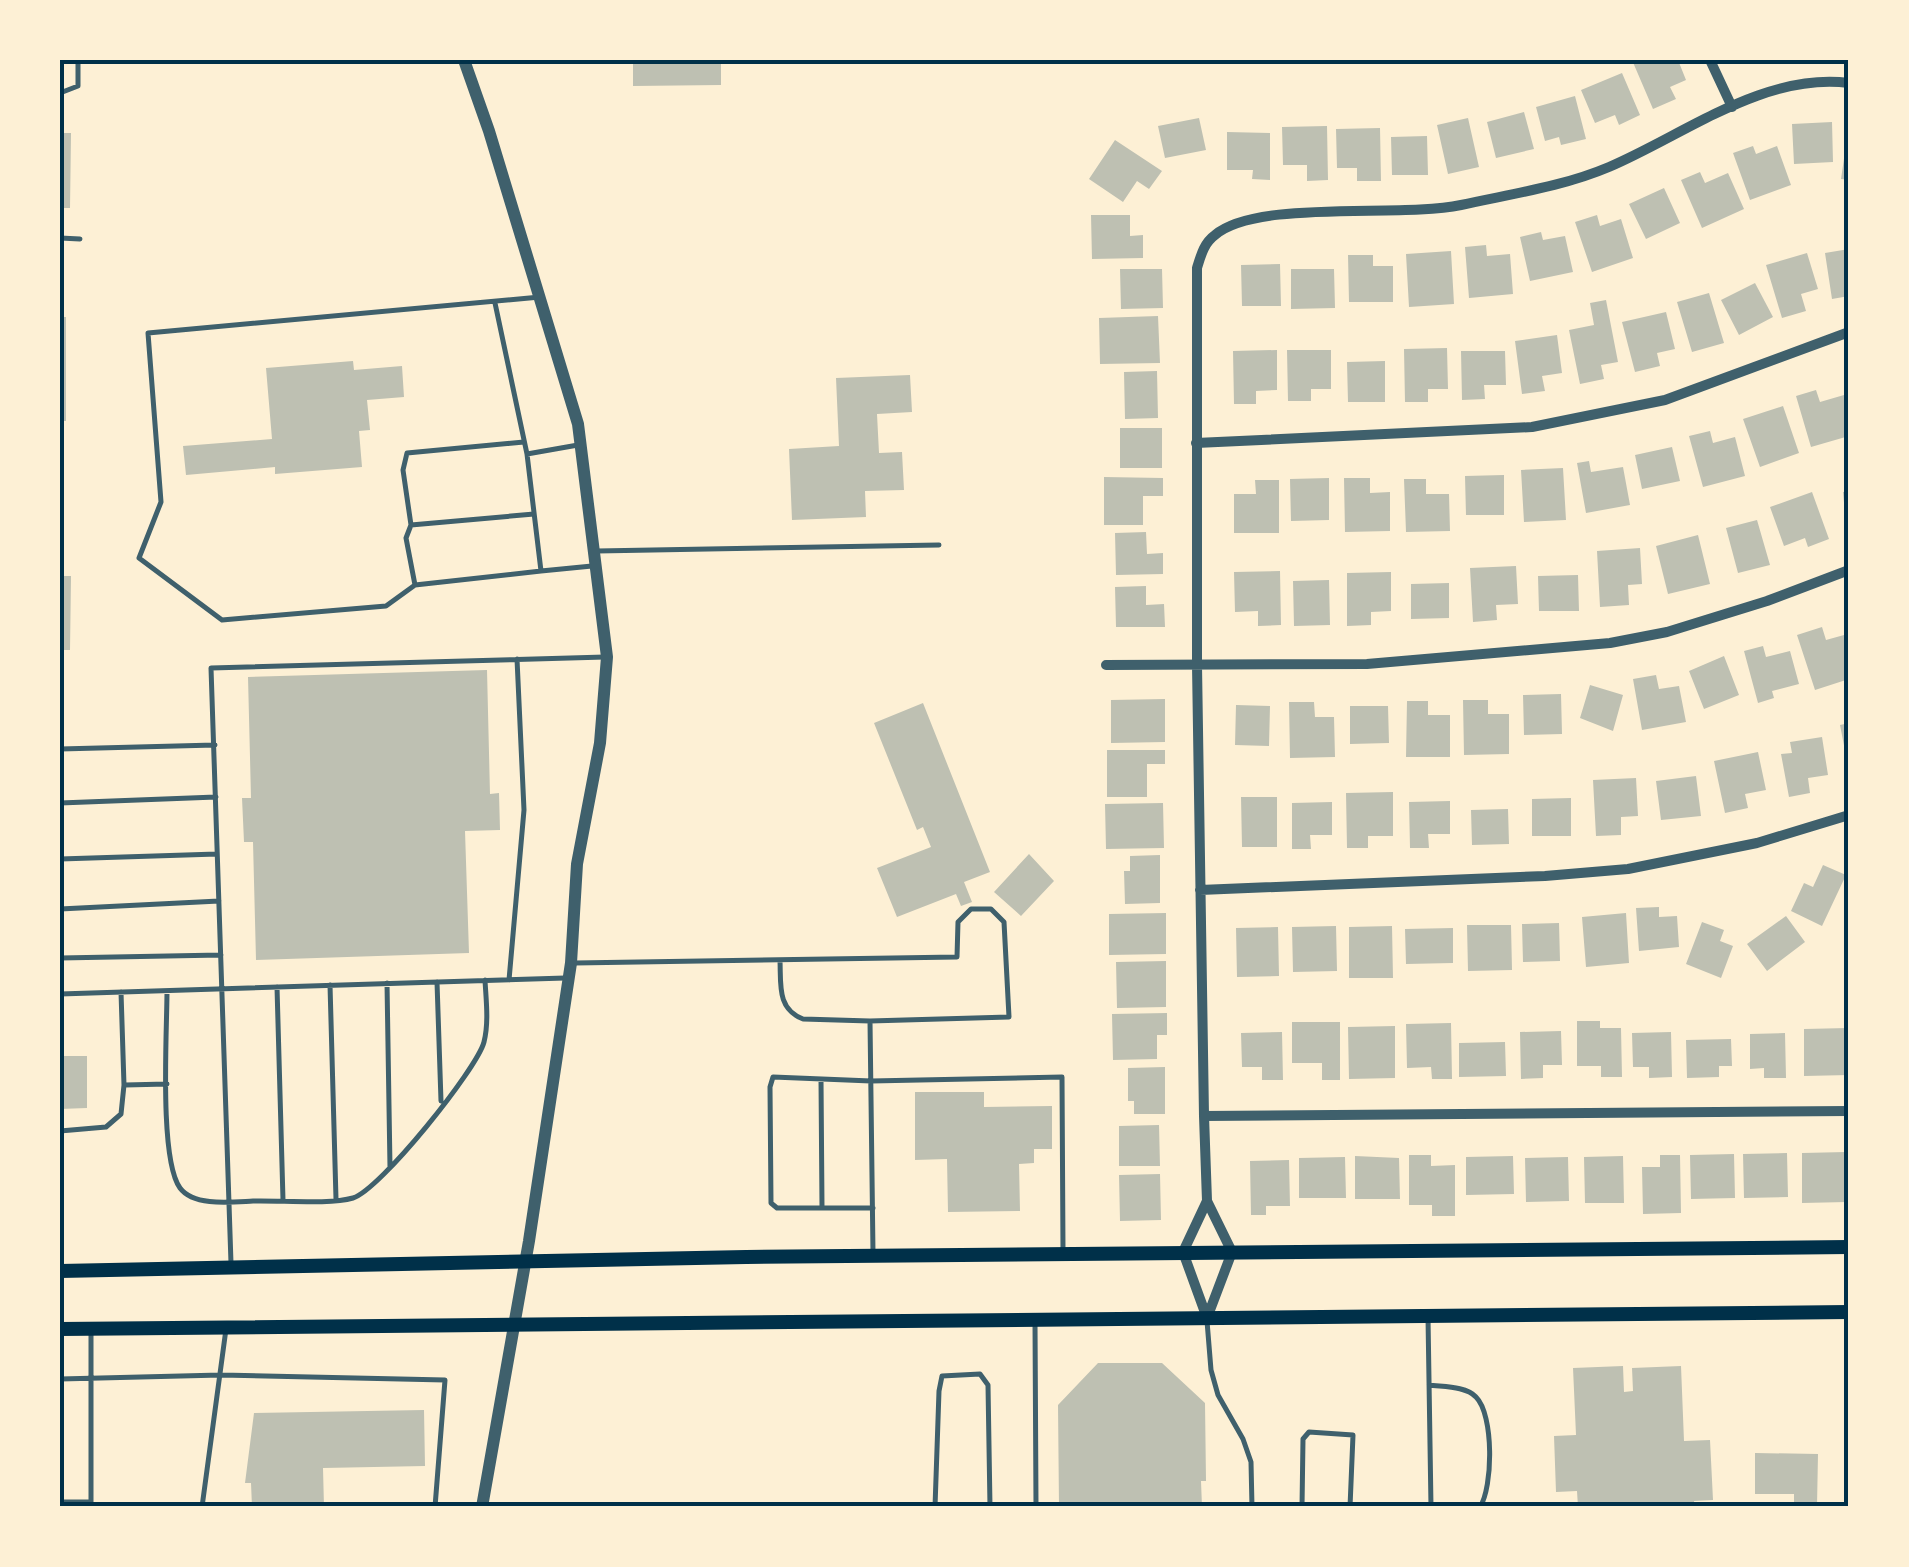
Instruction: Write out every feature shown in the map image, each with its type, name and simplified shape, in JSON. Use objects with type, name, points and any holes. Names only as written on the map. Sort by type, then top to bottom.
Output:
[{"type":"main road","points":[[60,1271],[873,1256],[1849,1247]]},
{"type":"main road","points":[[60,1329],[1849,1312]]},
{"type":"street","points":[[464,60],[578,424],[606,657],[600,743],[577,864],[571,963],[482,1507]]},
{"type":"street","points":[[1710,60],[1732,108]]},
{"type":"street","points":[[1206,1318],[1183,1252],[1206,1201],[1196,443],[1197,268],[1203,248],[1215,234],[1263,215],[1398,212],[1453,206],[1579,178],[1732,108],[1800,83],[1849,83]]},
{"type":"street","points":[[1196,443],[1532,427],[1665,400],[1849,332]]},
{"type":"street","points":[[1106,665],[1368,664],[1610,643],[1684,627],[1849,570]]},
{"type":"street","points":[[1200,890],[1628,869],[1757,843],[1849,815]]},
{"type":"street","points":[[1204,1116],[1849,1111]]},
{"type":"street","points":[[1206,1201],[1232,1252],[1206,1318]]},
{"type":"lane","points":[[60,93],[78,86],[78,60]]},
{"type":"lane","points":[[60,238],[80,239]]},
{"type":"lane","points":[[540,297],[148,333],[161,502],[139,558],[222,620],[386,606],[415,585],[540,572],[596,558],[940,545]]},
{"type":"lane","points":[[495,303],[527,454],[540,572]]},
{"type":"lane","points":[[415,585],[406,538],[411,524],[403,470],[408,453],[524,442]]},
{"type":"lane","points":[[527,454],[581,445]]},
{"type":"lane","points":[[411,524],[534,514]]},
{"type":"lane","points":[[231,1266],[211,668],[606,657]]},
{"type":"lane","points":[[509,980],[524,810],[518,658]]},
{"type":"lane","points":[[60,749],[214,745]]},
{"type":"lane","points":[[60,803],[216,797]]},
{"type":"lane","points":[[60,859],[218,854]]},
{"type":"lane","points":[[60,908],[219,902]]},
{"type":"lane","points":[[571,963],[957,957],[958,922],[971,909],[991,909],[1004,922],[1009,1017],[802,1020],[786,1009],[780,960]]},
{"type":"lane","points":[[60,958],[221,955]]},
{"type":"lane","points":[[60,994],[568,978]]},
{"type":"lane","points":[[167,990],[169,1155],[179,1187],[193,1197],[228,1202],[336,1199],[356,1197],[390,1170],[476,1060],[484,1044],[485,980]]},
{"type":"lane","points":[[438,982],[442,1104]]},
{"type":"lane","points":[[388,983],[390,1170]]},
{"type":"lane","points":[[330,985],[336,1199]]},
{"type":"lane","points":[[277,987],[283,1200]]},
{"type":"lane","points":[[60,1131],[91,1131],[116,1120],[124,1085],[121,992]]},
{"type":"lane","points":[[870,1021],[873,1256]]},
{"type":"lane","points":[[873,1208],[777,1208],[772,1203],[773,1077],[871,1081],[1062,1077],[1063,1254]]},
{"type":"lane","points":[[821,1079],[822,1208]]},
{"type":"lane","points":[[124,1085],[167,1084]]},
{"type":"lane","points":[[1428,1314],[1431,1507]]},
{"type":"lane","points":[[1206,1318],[1211,1370],[1218,1395],[1243,1438],[1251,1462],[1252,1507]]},
{"type":"lane","points":[[975,1507],[1036,1507],[1035,1319]]},
{"type":"lane","points":[[202,1507],[227,1326]]},
{"type":"lane","points":[[60,1502],[91,1502],[91,1328]]},
{"type":"lane","points":[[60,1378],[221,1374],[445,1380],[435,1507]]},
{"type":"lane","points":[[935,1507],[942,1376],[980,1374],[988,1385],[990,1507]]},
{"type":"lane","points":[[1429,1385],[1467,1391],[1484,1410],[1488,1426],[1488,1491],[1480,1507]]},
{"type":"lane","points":[[1302,1507],[1304,1439],[1309,1432],[1353,1435],[1350,1507]]},
{"type":"building","points":[[721,60],[721,85],[633,86],[633,61]]},
{"type":"building","points":[[1632,60],[1678,60],[1686,80],[1670,87],[1676,99],[1653,109]]},
{"type":"building","points":[[1622,73],[1640,115],[1619,125],[1615,115],[1595,123],[1581,90]]},
{"type":"building","points":[[1575,96],[1586,139],[1561,145],[1559,137],[1545,141],[1536,107]]},
{"type":"building","points":[[1524,112],[1534,149],[1496,158],[1487,122]]},
{"type":"building","points":[[1199,118],[1206,150],[1165,158],[1158,126]]},
{"type":"building","points":[[1468,118],[1479,167],[1448,174],[1437,125]]},
{"type":"building","points":[[1832,122],[1833,162],[1794,164],[1792,124]]},
{"type":"building","points":[[1327,126],[1328,180],[1307,181],[1307,165],[1283,165],[1282,127]]},
{"type":"building","points":[[1380,128],[1381,181],[1357,181],[1357,168],[1337,168],[1336,129]]},
{"type":"building","points":[[1227,132],[1270,133],[1270,180],[1252,179],[1253,170],[1227,170]]},
{"type":"building","points":[[60,133],[71,133],[70,208],[60,208]]},
{"type":"building","points":[[1427,136],[1428,175],[1392,175],[1391,137]]},
{"type":"building","points":[[1849,138],[1849,180],[1841,179]]},
{"type":"building","points":[[1115,140],[1162,171],[1149,189],[1137,181],[1123,202],[1089,179]]},
{"type":"building","points":[[1753,146],[1756,154],[1777,146],[1791,185],[1750,200],[1733,153]]},
{"type":"building","points":[[1700,172],[1705,183],[1728,173],[1744,209],[1702,228],[1681,180]]},
{"type":"building","points":[[1664,188],[1680,223],[1646,239],[1629,204]]},
{"type":"building","points":[[1091,215],[1130,215],[1130,236],[1143,235],[1143,258],[1092,259]]},
{"type":"building","points":[[1597,215],[1600,226],[1621,219],[1633,258],[1592,272],[1575,222]]},
{"type":"building","points":[[1541,232],[1543,240],[1565,236],[1573,272],[1530,281],[1520,237]]},
{"type":"building","points":[[1486,245],[1487,256],[1510,254],[1513,294],[1469,298],[1465,247]]},
{"type":"building","points":[[1849,249],[1849,296],[1832,299],[1825,253]]},
{"type":"building","points":[[1451,251],[1454,304],[1409,307],[1406,254]]},
{"type":"building","points":[[1807,253],[1818,289],[1801,294],[1806,311],[1782,318],[1766,265]]},
{"type":"building","points":[[1348,255],[1373,255],[1373,266],[1393,266],[1393,302],[1349,302]]},
{"type":"building","points":[[1280,264],[1281,306],[1242,306],[1241,265]]},
{"type":"building","points":[[1120,269],[1162,269],[1163,308],[1121,309]]},
{"type":"building","points":[[1291,269],[1334,269],[1335,308],[1291,309]]},
{"type":"building","points":[[1755,283],[1773,317],[1739,335],[1721,300]]},
{"type":"building","points":[[1709,293],[1724,343],[1692,352],[1677,302]]},
{"type":"building","points":[[1606,300],[1618,362],[1601,365],[1604,379],[1580,384],[1569,330],[1594,325],[1590,303]]},
{"type":"building","points":[[1666,312],[1675,349],[1657,353],[1660,366],[1635,372],[1622,322]]},
{"type":"building","points":[[1158,316],[1160,363],[1100,364],[1099,318]]},
{"type":"building","points":[[60,317],[66,317],[66,421],[60,421]]},
{"type":"building","points":[[1557,335],[1562,373],[1542,376],[1545,391],[1522,394],[1515,341]]},
{"type":"building","points":[[1447,348],[1448,389],[1428,389],[1428,402],[1405,402],[1404,349]]},
{"type":"building","points":[[1277,350],[1277,390],[1256,391],[1256,404],[1234,404],[1233,351]]},
{"type":"building","points":[[1287,350],[1331,350],[1331,389],[1311,389],[1311,401],[1288,401]]},
{"type":"building","points":[[1461,351],[1505,351],[1506,385],[1484,385],[1485,399],[1462,400]]},
{"type":"building","points":[[353,361],[354,370],[402,366],[404,397],[367,400],[370,430],[359,431],[362,467],[275,474],[275,467],[186,475],[183,446],[272,439],[266,368]]},
{"type":"building","points":[[1385,361],[1385,402],[1348,402],[1347,362]]},
{"type":"building","points":[[1157,371],[1158,418],[1125,419],[1124,372]]},
{"type":"building","points":[[910,375],[912,412],[877,414],[879,453],[902,452],[904,490],[865,491],[866,517],[792,520],[789,449],[839,446],[836,378]]},
{"type":"building","points":[[1816,390],[1820,402],[1844,395],[1849,436],[1811,447],[1796,396]]},
{"type":"building","points":[[1783,406],[1799,453],[1760,467],[1743,419]]},
{"type":"building","points":[[1120,428],[1162,428],[1162,468],[1120,468]]},
{"type":"building","points":[[1710,431],[1713,443],[1735,437],[1745,476],[1703,487],[1689,436]]},
{"type":"building","points":[[1672,447],[1680,481],[1642,489],[1635,455]]},
{"type":"building","points":[[1589,461],[1591,472],[1623,467],[1630,505],[1586,513],[1577,463]]},
{"type":"building","points":[[1563,468],[1566,520],[1524,522],[1521,470]]},
{"type":"building","points":[[1504,475],[1504,515],[1466,515],[1465,476]]},
{"type":"building","points":[[1104,477],[1163,478],[1163,496],[1143,496],[1143,525],[1104,525]]},
{"type":"building","points":[[1329,478],[1329,520],[1291,521],[1290,479]]},
{"type":"building","points":[[1344,478],[1370,478],[1370,493],[1390,492],[1390,531],[1345,532]]},
{"type":"building","points":[[1404,479],[1426,479],[1426,494],[1449,494],[1450,531],[1406,532]]},
{"type":"building","points":[[1255,480],[1279,480],[1279,533],[1234,533],[1234,494],[1256,494]]},
{"type":"building","points":[[1849,491],[1849,524],[1846,524],[1843,492]]},
{"type":"building","points":[[1812,492],[1829,539],[1808,547],[1805,538],[1784,546],[1770,507]]},
{"type":"building","points":[[1757,520],[1770,565],[1738,573],[1726,528]]},
{"type":"building","points":[[1146,532],[1147,554],[1163,553],[1163,574],[1116,575],[1115,533]]},
{"type":"building","points":[[1698,535],[1710,584],[1668,594],[1656,546]]},
{"type":"building","points":[[1640,548],[1642,584],[1628,585],[1629,605],[1600,607],[1597,551]]},
{"type":"building","points":[[1516,566],[1518,604],[1496,605],[1497,620],[1473,622],[1470,568]]},
{"type":"building","points":[[1280,571],[1281,625],[1258,626],[1258,611],[1235,612],[1234,572]]},
{"type":"building","points":[[1391,572],[1391,611],[1371,612],[1371,625],[1347,626],[1347,573]]},
{"type":"building","points":[[1578,575],[1579,611],[1539,611],[1538,576]]},
{"type":"building","points":[[60,576],[71,576],[70,650],[60,650]]},
{"type":"building","points":[[1329,580],[1330,625],[1294,626],[1293,581]]},
{"type":"building","points":[[1449,583],[1449,618],[1411,619],[1411,584]]},
{"type":"building","points":[[1146,586],[1146,605],[1164,604],[1165,627],[1116,627],[1115,587]]},
{"type":"building","points":[[1822,627],[1826,640],[1844,635],[1849,649],[1849,679],[1815,690],[1797,635]]},
{"type":"building","points":[[1763,646],[1766,657],[1790,651],[1799,684],[1772,691],[1774,698],[1758,703],[1744,651]]},
{"type":"building","points":[[1724,656],[1739,695],[1704,709],[1689,671]]},
{"type":"building","points":[[487,670],[490,794],[499,793],[500,830],[465,831],[469,953],[256,960],[253,842],[244,842],[242,798],[251,798],[248,677]]},
{"type":"building","points":[[1656,675],[1659,689],[1679,686],[1686,722],[1642,730],[1633,679]]},
{"type":"building","points":[[1590,685],[1623,695],[1613,731],[1580,718]]},
{"type":"building","points":[[1561,694],[1562,734],[1524,735],[1523,695]]},
{"type":"building","points":[[1165,699],[1165,742],[1111,743],[1111,700]]},
{"type":"building","points":[[1463,700],[1488,700],[1488,714],[1509,714],[1509,754],[1464,755]]},
{"type":"building","points":[[1407,701],[1428,701],[1428,715],[1450,715],[1450,757],[1406,757]]},
{"type":"building","points":[[1289,702],[1314,702],[1315,717],[1334,717],[1335,757],[1290,758]]},
{"type":"building","points":[[923,703],[990,872],[964,882],[972,902],[961,906],[956,894],[897,917],[877,868],[931,847],[923,827],[917,830],[874,723]]},
{"type":"building","points":[[1236,705],[1270,706],[1269,746],[1235,745]]},
{"type":"building","points":[[1350,706],[1388,706],[1389,743],[1350,744]]},
{"type":"building","points":[[1849,723],[1849,760],[1847,761],[1840,725]]},
{"type":"building","points":[[1822,737],[1828,775],[1808,778],[1810,793],[1789,797],[1781,754],[1792,753],[1790,742]]},
{"type":"building","points":[[1107,750],[1165,750],[1165,764],[1147,764],[1147,797],[1107,797]]},
{"type":"building","points":[[1758,752],[1766,790],[1745,794],[1748,808],[1725,813],[1714,761]]},
{"type":"building","points":[[1696,776],[1701,816],[1661,820],[1656,781]]},
{"type":"building","points":[[1636,778],[1638,816],[1621,817],[1621,835],[1596,836],[1593,780]]},
{"type":"building","points":[[1393,792],[1393,836],[1368,836],[1368,848],[1347,848],[1346,793]]},
{"type":"building","points":[[1241,797],[1277,797],[1277,847],[1242,847]]},
{"type":"building","points":[[1571,798],[1571,836],[1532,836],[1532,799]]},
{"type":"building","points":[[1450,801],[1450,834],[1428,834],[1429,848],[1410,848],[1409,802]]},
{"type":"building","points":[[1332,802],[1332,835],[1310,835],[1311,849],[1292,849],[1292,803]]},
{"type":"building","points":[[1163,803],[1164,848],[1106,849],[1105,804]]},
{"type":"building","points":[[1508,809],[1509,844],[1472,845],[1471,810]]},
{"type":"building","points":[[1029,854],[1054,881],[1021,916],[994,892]]},
{"type":"building","points":[[1160,855],[1160,903],[1125,904],[1124,871],[1130,871],[1130,856]]},
{"type":"building","points":[[1823,865],[1846,875],[1822,926],[1791,911],[1804,883],[1813,887]]},
{"type":"building","points":[[1659,907],[1659,917],[1677,916],[1679,947],[1639,951],[1636,908]]},
{"type":"building","points":[[1166,913],[1166,954],[1109,955],[1109,914]]},
{"type":"building","points":[[1626,913],[1629,963],[1586,967],[1582,917]]},
{"type":"building","points":[[1786,916],[1805,942],[1767,971],[1747,944]]},
{"type":"building","points":[[1702,922],[1724,930],[1720,941],[1733,946],[1721,978],[1686,964]]},
{"type":"building","points":[[1559,923],[1560,961],[1523,962],[1522,924]]},
{"type":"building","points":[[1467,925],[1511,925],[1512,970],[1468,971]]},
{"type":"building","points":[[1336,926],[1337,971],[1293,972],[1292,927]]},
{"type":"building","points":[[1392,926],[1393,978],[1349,978],[1349,927]]},
{"type":"building","points":[[1278,927],[1279,976],[1237,977],[1236,928]]},
{"type":"building","points":[[1453,928],[1453,963],[1406,964],[1405,929]]},
{"type":"building","points":[[1166,961],[1166,1007],[1117,1008],[1116,962]]},
{"type":"building","points":[[1167,1013],[1167,1035],[1157,1035],[1157,1059],[1113,1060],[1112,1014]]},
{"type":"building","points":[[1577,1021],[1600,1021],[1600,1028],[1621,1028],[1622,1077],[1601,1077],[1601,1066],[1577,1066]]},
{"type":"building","points":[[1292,1022],[1340,1022],[1340,1080],[1322,1080],[1322,1063],[1292,1063]]},
{"type":"building","points":[[1451,1023],[1452,1079],[1432,1079],[1431,1067],[1407,1068],[1406,1024]]},
{"type":"building","points":[[1395,1026],[1395,1078],[1349,1079],[1348,1027]]},
{"type":"building","points":[[1848,1028],[1849,1075],[1804,1076],[1804,1029]]},
{"type":"building","points":[[1561,1031],[1562,1065],[1543,1065],[1543,1078],[1521,1079],[1520,1032]]},
{"type":"building","points":[[1282,1032],[1283,1080],[1262,1080],[1262,1067],[1242,1067],[1241,1033]]},
{"type":"building","points":[[1671,1032],[1672,1077],[1649,1078],[1649,1067],[1633,1067],[1632,1033]]},
{"type":"building","points":[[1785,1033],[1786,1078],[1764,1078],[1764,1068],[1750,1069],[1750,1034]]},
{"type":"building","points":[[1731,1039],[1732,1066],[1719,1066],[1719,1077],[1687,1078],[1686,1040]]},
{"type":"building","points":[[1505,1042],[1506,1076],[1459,1077],[1459,1043]]},
{"type":"building","points":[[60,1056],[87,1056],[87,1108],[60,1109]]},
{"type":"building","points":[[1165,1067],[1165,1114],[1134,1114],[1134,1101],[1128,1101],[1128,1068]]},
{"type":"building","points":[[915,1092],[984,1092],[984,1107],[1052,1106],[1052,1149],[1034,1149],[1034,1163],[1019,1164],[1020,1211],[948,1212],[947,1159],[915,1160]]},
{"type":"building","points":[[1159,1125],[1160,1166],[1119,1166],[1119,1126]]},
{"type":"building","points":[[1846,1152],[1847,1202],[1802,1203],[1802,1153]]},
{"type":"building","points":[[1787,1153],[1788,1197],[1744,1198],[1743,1154]]},
{"type":"building","points":[[1734,1154],[1735,1198],[1691,1199],[1690,1155]]},
{"type":"building","points":[[1409,1155],[1431,1155],[1431,1166],[1455,1165],[1455,1216],[1432,1216],[1432,1205],[1409,1205]]},
{"type":"building","points":[[1660,1155],[1680,1155],[1681,1213],[1643,1214],[1642,1167],[1660,1167]]},
{"type":"building","points":[[1355,1156],[1399,1158],[1400,1199],[1355,1199]]},
{"type":"building","points":[[1513,1156],[1514,1194],[1466,1195],[1466,1157]]},
{"type":"building","points":[[1623,1156],[1624,1203],[1585,1203],[1584,1157]]},
{"type":"building","points":[[1345,1157],[1346,1198],[1299,1198],[1299,1158]]},
{"type":"building","points":[[1568,1157],[1569,1201],[1526,1202],[1525,1158]]},
{"type":"building","points":[[1289,1160],[1290,1206],[1266,1206],[1266,1215],[1251,1215],[1250,1161]]},
{"type":"building","points":[[1160,1174],[1161,1220],[1120,1221],[1119,1175]]},
{"type":"building","points":[[1098,1363],[1162,1363],[1205,1403],[1206,1481],[1201,1481],[1202,1507],[1059,1507],[1058,1405]]},
{"type":"building","points":[[1623,1366],[1624,1392],[1633,1391],[1632,1368],[1681,1366],[1684,1441],[1710,1440],[1713,1500],[1694,1501],[1695,1507],[1578,1507],[1577,1491],[1556,1492],[1554,1436],[1576,1435],[1573,1368]]},
{"type":"building","points":[[424,1410],[425,1466],[323,1468],[324,1507],[252,1507],[251,1483],[245,1483],[254,1413]]},
{"type":"building","points":[[1755,1453],[1818,1454],[1817,1506],[1794,1506],[1794,1494],[1755,1494]]}]
